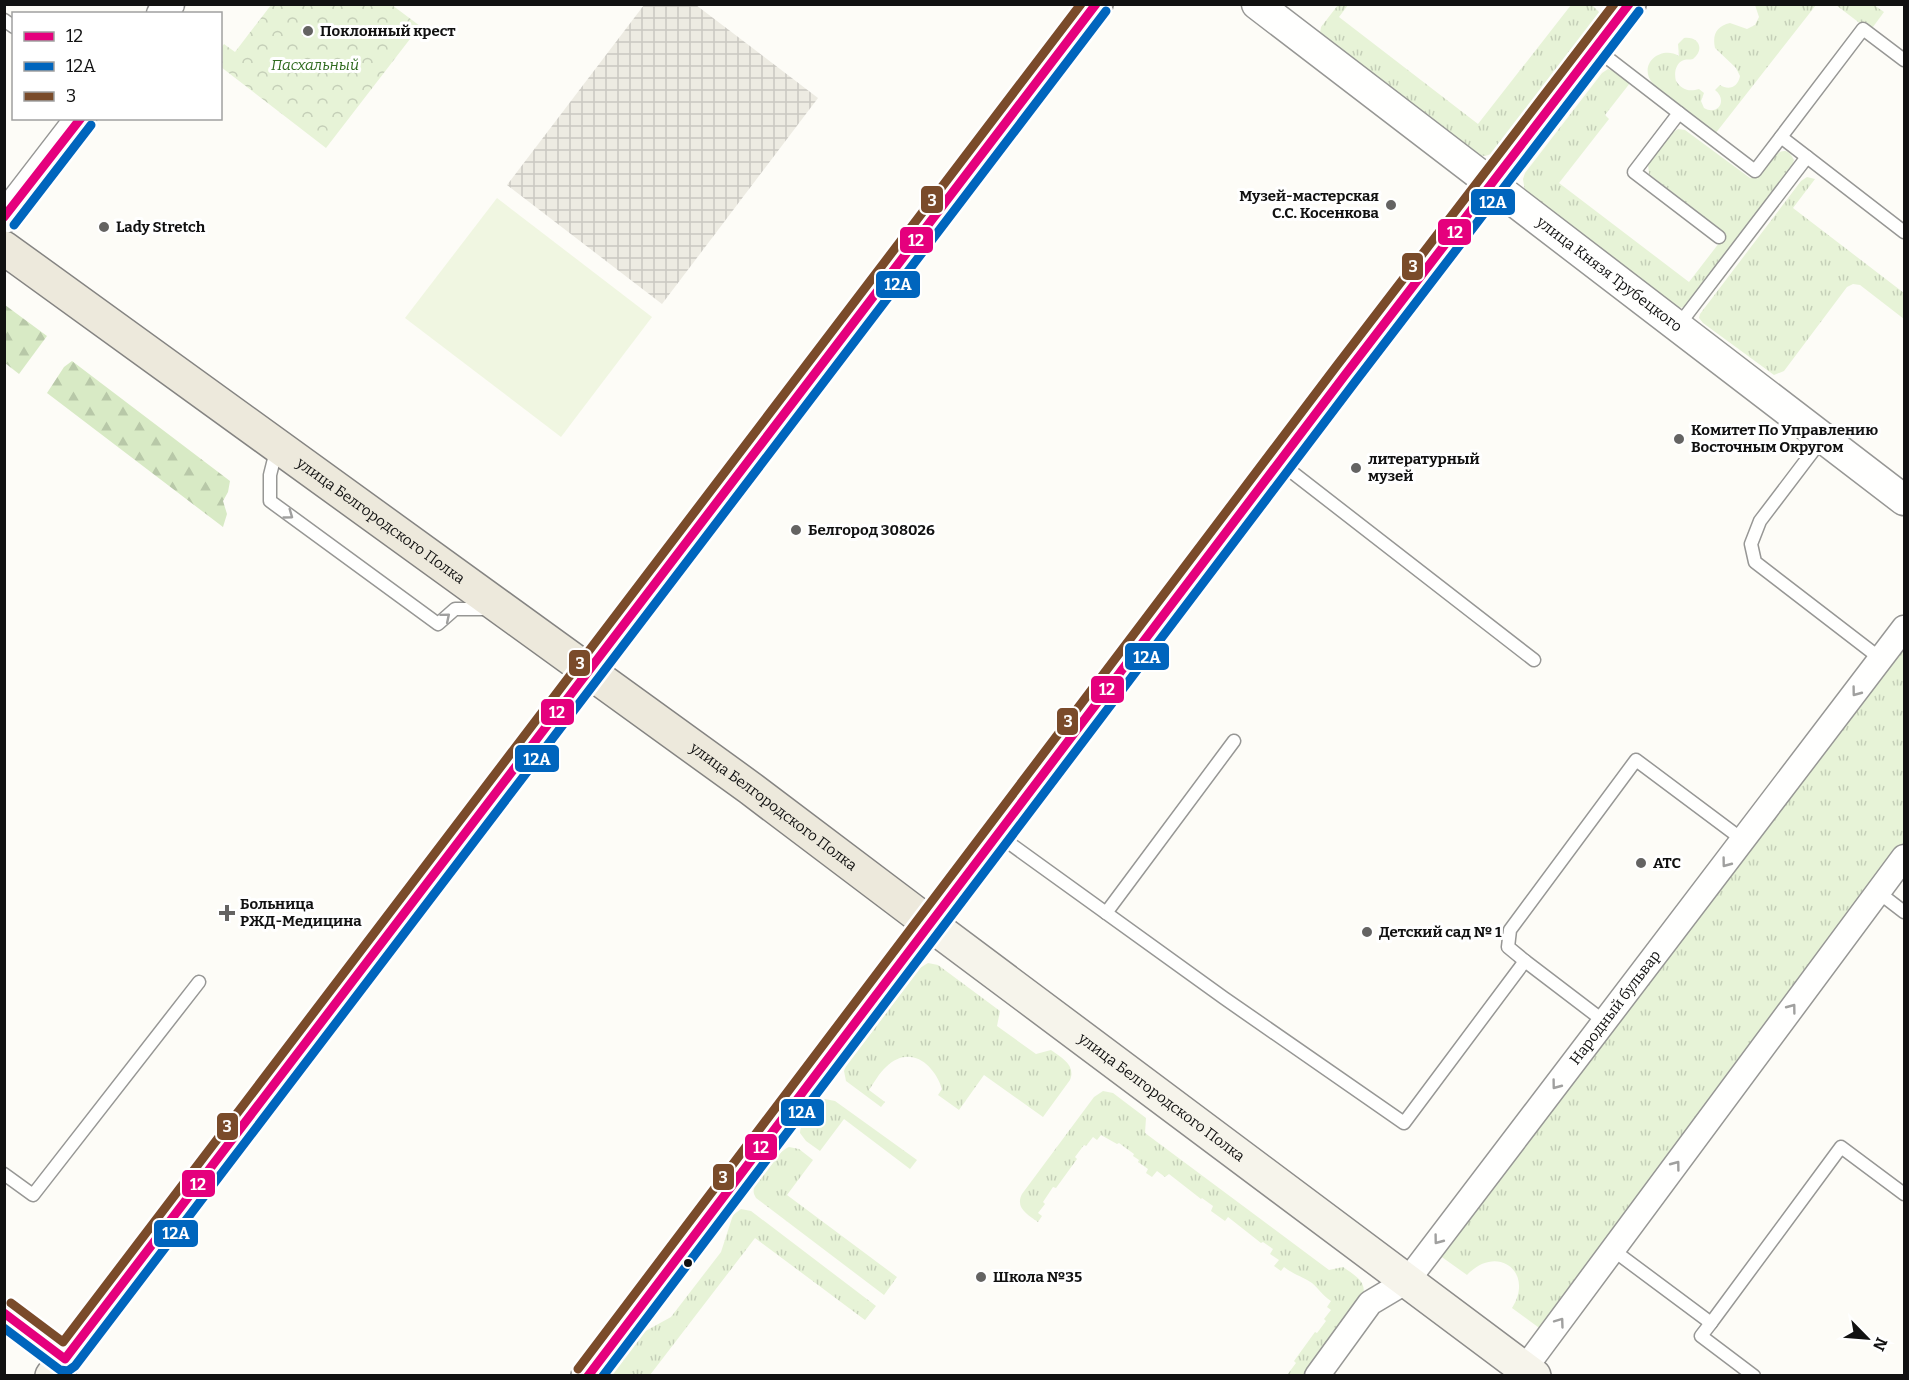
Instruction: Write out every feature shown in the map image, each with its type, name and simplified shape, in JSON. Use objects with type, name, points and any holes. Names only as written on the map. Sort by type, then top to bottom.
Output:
[{"type":"main road","points":[[58,1367],[1096,4]]},
{"type":"main road","points":[[588,1376],[1279,462],[1629,4]]},
{"type":"main road","name":"улица Белгородского Полка","points":[[4,248],[750,788],[1529,1372]]},
{"type":"street","name":"улица Князя Трубецкого","points":[[1257,4],[1905,500]]},
{"type":"street","points":[[4,218],[79,120]]},
{"type":"street","name":"Народный бульвар","points":[[1317,1376],[1370,1303],[1407,1281],[1905,628]]},
{"type":"street","points":[[1529,1372],[1613,1250],[1905,857]]},
{"type":"lane","points":[[1595,48],[1755,171],[1863,29],[1905,60]]},
{"type":"lane","points":[[1679,113],[1634,172],[1719,237]]},
{"type":"lane","points":[[1781,137],[1905,232]]},
{"type":"lane","points":[[1678,326],[1807,158]]},
{"type":"lane","points":[[1823,437],[1760,521],[1751,544],[1755,562],[1881,659]]},
{"type":"lane","points":[[278,446],[270,475],[270,501],[438,624],[455,609],[503,609]]},
{"type":"lane","points":[[1279,462],[1534,660]]},
{"type":"lane","points":[[1106,913],[1234,741]]},
{"type":"lane","points":[[1605,1022],[1508,947],[1509,930],[1636,760],[1743,840]]},
{"type":"lane","points":[[998,834],[1224,998],[1404,1123],[1525,961]]},
{"type":"lane","points":[[1878,892],[1905,912]]},
{"type":"lane","points":[[4,1174],[33,1195],[199,982]]},
{"type":"lane","points":[[1754,1376],[1701,1336],[1841,1147],[1905,1194]]},
{"type":"lane","points":[[1613,1250],[1711,1323]]},
{"type":"lane","points":[[4,1313],[58,1367]]},
{"type":"green space","name":"Пасхальный","points":[[271,5],[392,5],[420,26],[326,148],[222,68],[224,44],[235,52]]},
{"type":"green space","points":[[1338,5],[1348,5],[1339,17],[1478,124],[1571,5],[1592,5],[1600,13],[1599,18],[1494,153],[1485,156],[1477,155],[1320,33],[1321,27]]},
{"type":"green space","points":[[1755,5],[1816,5],[1715,134],[1653,84],[1649,77],[1649,64],[1658,55],[1665,53],[1679,56],[1678,44],[1684,38],[1697,41],[1699,52],[1693,59],[1684,60],[1677,66],[1676,81],[1686,90],[1699,89],[1704,93],[1701,101],[1704,108],[1713,110],[1717,108],[1720,106],[1721,98],[1715,90],[1720,85],[1727,88],[1733,87],[1740,76],[1736,68],[1715,48],[1716,31],[1730,23],[1747,29],[1755,25],[1759,17]]},
{"type":"green space","points":[[1836,5],[1874,5],[1884,12],[1870,31]]},
{"type":"green space","points":[[1608,69],[1630,83],[1605,115],[1609,119],[1559,183],[1689,282],[1726,234],[1649,174],[1648,164],[1672,133],[1678,129],[1685,130],[1750,178],[1761,171],[1778,153],[1784,151],[1789,153],[1794,160],[1792,168],[1685,307],[1678,308],[1525,192],[1523,179],[1525,173],[1602,73]]},
{"type":"green space","points":[[1807,177],[1815,179],[1793,208],[1904,293],[1904,319],[1860,285],[1853,284],[1847,287],[1784,371],[1774,375],[1699,318],[1801,181]]},
{"type":"green space","points":[[497,198],[652,317],[561,437],[405,318]]},
{"type":"green space","points":[[5,305],[47,336],[19,374],[5,363]]},
{"type":"green space","points":[[72,361],[230,481],[223,501],[227,514],[223,527],[47,393],[64,367]]},
{"type":"green space","points":[[1904,631],[1904,843],[1542,1330],[1512,1308],[1518,1295],[1519,1283],[1516,1273],[1509,1266],[1500,1262],[1490,1262],[1478,1266],[1467,1275],[1432,1250]]},
{"type":"green space","points":[[928,963],[938,965],[1000,1011],[997,1026],[1036,1054],[1051,1050],[1070,1066],[1070,1080],[1043,1117],[984,1075],[959,1110],[938,1095],[942,1089],[927,1065],[912,1057],[895,1060],[879,1075],[869,1090],[885,1102],[881,1107],[846,1081],[844,1071],[846,1066],[920,968]]},
{"type":"green space","points":[[1103,1091],[1113,1093],[1146,1118],[1145,1133],[1329,1270],[1343,1267],[1362,1283],[1364,1292],[1362,1298],[1305,1375],[1287,1375],[1296,1363],[1294,1361],[1326,1321],[1324,1319],[1331,1310],[1327,1307],[1331,1301],[1312,1283],[1284,1267],[1281,1271],[1274,1266],[1279,1260],[1270,1254],[1273,1249],[1261,1243],[1228,1217],[1225,1221],[1211,1211],[1213,1206],[1169,1174],[1165,1177],[1157,1171],[1152,1177],[1146,1173],[1148,1169],[1138,1162],[1134,1154],[1119,1143],[1101,1135],[1097,1140],[1093,1137],[1086,1146],[1084,1145],[1075,1157],[1077,1159],[1043,1202],[1045,1204],[1038,1213],[1042,1216],[1038,1222],[1023,1210],[1020,1203],[1022,1194],[1094,1097]]},
{"type":"green space","points":[[825,1099],[835,1101],[917,1160],[910,1169],[844,1119],[820,1151],[806,1141],[800,1133],[809,1113]]},
{"type":"green space","points":[[789,1147],[799,1149],[813,1160],[787,1195],[897,1277],[884,1295],[756,1198],[754,1190],[759,1178],[774,1159]]},
{"type":"green space","points":[[741,1209],[751,1211],[876,1306],[865,1320],[755,1238],[650,1375],[610,1375],[642,1333],[671,1317],[721,1252],[733,1215]]},
{"type":"shaded area","points":[[644,5],[696,5],[818,98],[662,304],[507,185]]},
{"type":"transit line","name":"3","points":[[11,1303],[63,1342],[1081,4]]},
{"type":"transit line","name":"12","points":[[4,1313],[65,1359],[1096,4]]},
{"type":"transit line","name":"3","points":[[578,1369],[1335,368],[1614,4]]},
{"type":"transit line","name":"12","points":[[588,1376],[1345,375],[1629,4]]},
{"type":"transit line","name":"12А","points":[[4,1328],[60,1370],[68,1371],[75,1366],[1106,11]]},
{"type":"transit line","name":"12А","points":[[603,1376],[1355,382],[1639,11]]},
{"type":"transit line","name":"12","points":[[4,217],[79,120]]},
{"type":"transit line","name":"12А","points":[[14,225],[91,125]]},
{"type":"place","name":"Поклонный крест","points":[[308,31]]},
{"type":"place","name":"Музей-мастерская С.С. Косенкова","points":[[1391,205]]},
{"type":"place","name":"Lady Stretch","points":[[104,227]]},
{"type":"place","name":"Комитет По Управлению Восточным Округом","points":[[1679,439]]},
{"type":"place","name":"литературный музей","points":[[1356,468]]},
{"type":"place","name":"Белгород 308026","points":[[796,530]]},
{"type":"place","name":"АТС","points":[[1641,863]]},
{"type":"place","name":"Больница РЖД-Медицина","points":[[227,913]]},
{"type":"place","name":"Детский сад № 1","points":[[1367,932]]},
{"type":"place","name":"Школа №35","points":[[981,1277]]}]
